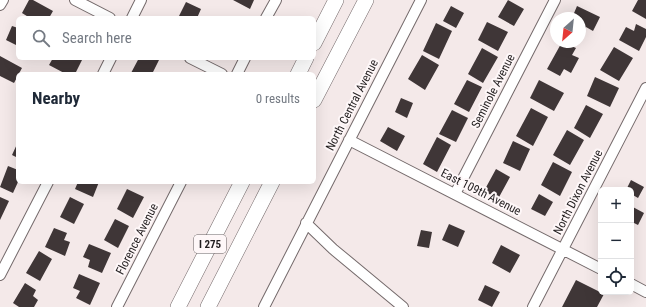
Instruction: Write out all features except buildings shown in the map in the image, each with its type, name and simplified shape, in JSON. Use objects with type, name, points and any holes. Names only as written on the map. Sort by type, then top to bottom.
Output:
[{"type":"highway","points":[[316,39],[336,0]]},
{"type":"highway","points":[[316,96],[366,0]]},
{"type":"highway","points":[[299,72],[305,60]]},
{"type":"highway","name":"I 275","points":[[178,307],[241,184]]},
{"type":"highway","name":"I 275","points":[[208,307],[271,184]]},
{"type":"street","points":[[0,5],[3,0]]},
{"type":"street","points":[[75,0],[106,16]]},
{"type":"street","points":[[133,16],[141,0]]},
{"type":"street","points":[[267,16],[276,0]]},
{"type":"street","name":"North Central Avenue","points":[[264,307],[421,0]]},
{"type":"street","name":"Seminole Avenue","points":[[455,194],[555,0]]},
{"type":"street","points":[[104,72],[110,60]]},
{"type":"street","points":[[194,60],[218,72]]},
{"type":"street","points":[[238,72],[244,60]]},
{"type":"street","name":"North Dixon Avenue","points":[[533,307],[646,88]]},
{"type":"street","name":"East 109th Avenue","points":[[349,140],[598,266]]},
{"type":"street","points":[[0,275],[47,184]]},
{"type":"street","name":"Florence Avenue","points":[[117,307],[180,184]]},
{"type":"street","points":[[306,223],[344,259],[403,307]]},
{"type":"street","points":[[634,286],[646,292]]}]
